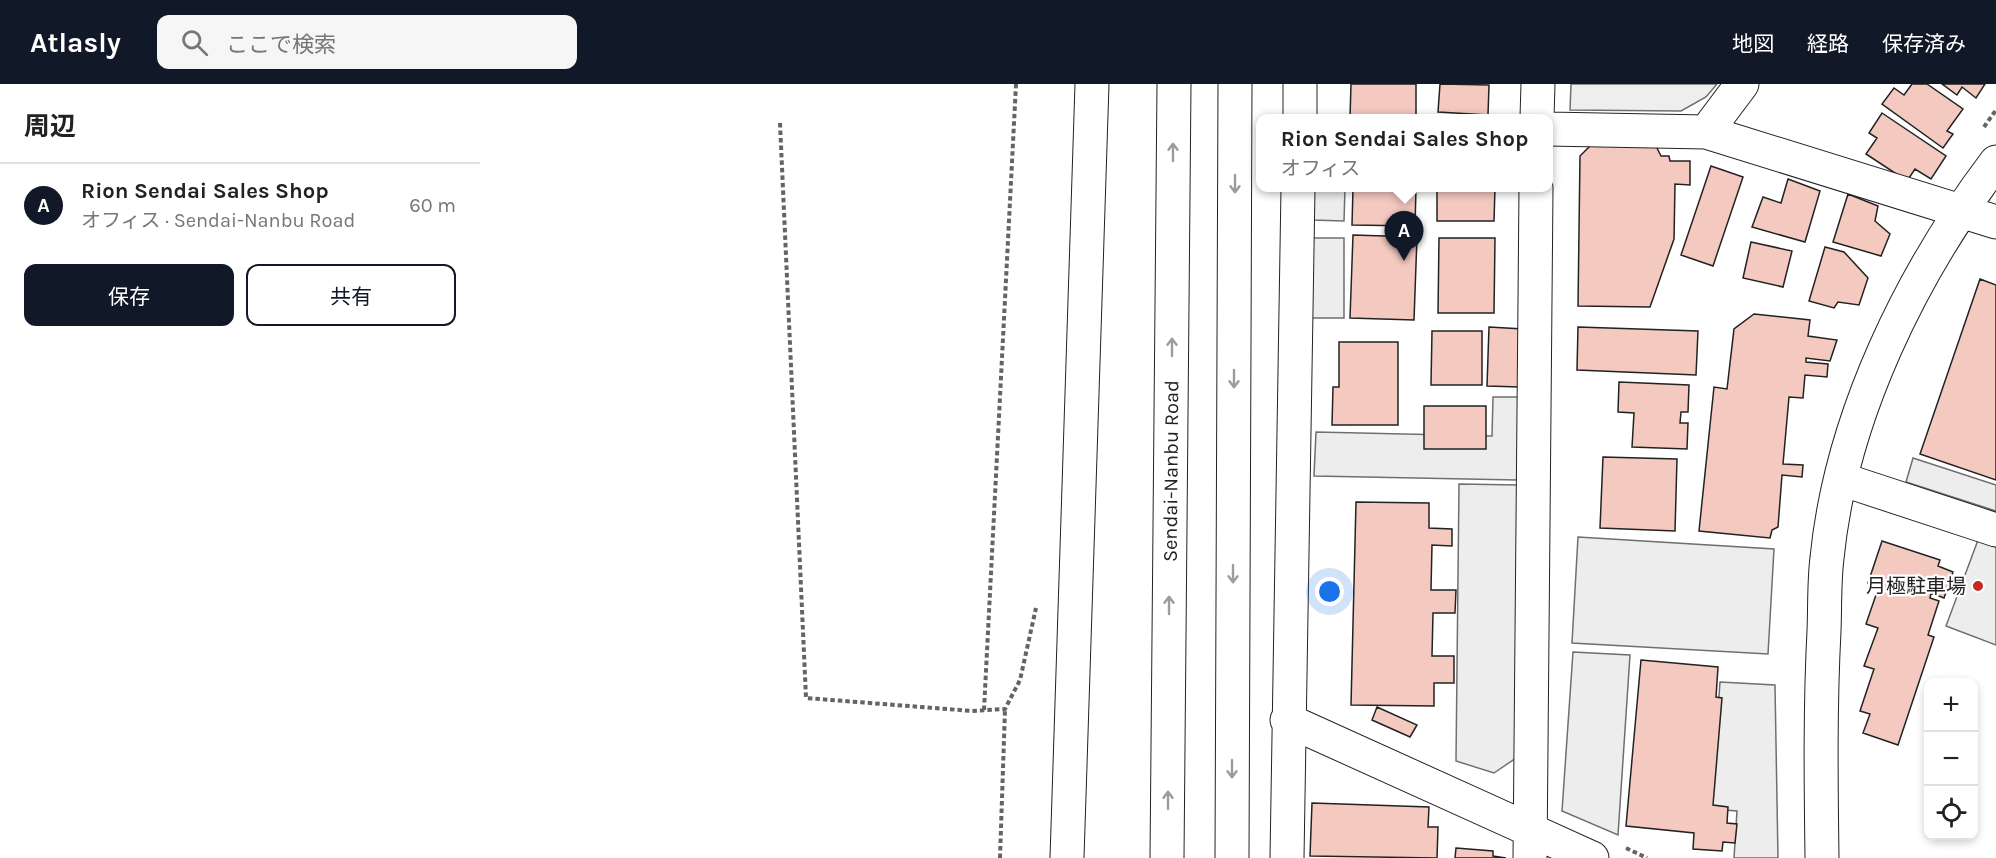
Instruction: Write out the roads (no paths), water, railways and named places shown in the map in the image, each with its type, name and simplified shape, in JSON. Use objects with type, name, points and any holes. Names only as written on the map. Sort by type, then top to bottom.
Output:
[{"type":"main road","points":[[1067,858],[1092,84]]},
{"type":"main road","name":"Sendai-Nanbu Road","points":[[1167,858],[1174,84]]},
{"type":"main road","points":[[1232,858],[1235,84]]},
{"type":"main road","points":[[1300,84],[1300,114]]},
{"type":"main road","points":[[1537,114],[1538,84]]},
{"type":"main road","points":[[1706,132],[1742,84]]},
{"type":"main road","points":[[1553,129],[1706,132],[1996,222]]},
{"type":"main road","points":[[1822,858],[1820,712],[1827,558],[1840,479],[1872,383],[1919,278],[1960,210],[1996,162]]},
{"type":"main road","points":[[1287,858],[1287,720],[1298,192]]},
{"type":"main road","points":[[1530,844],[1536,192]]},
{"type":"main road","points":[[1840,479],[1996,530]]},
{"type":"main road","points":[[1287,720],[1530,844],[1592,858]]},
{"type":"place","name":"Rion Sendai Sales Shop","points":[[1404,261]]},
{"type":"place","name":"月極駐車場","points":[[1978,586]]}]
